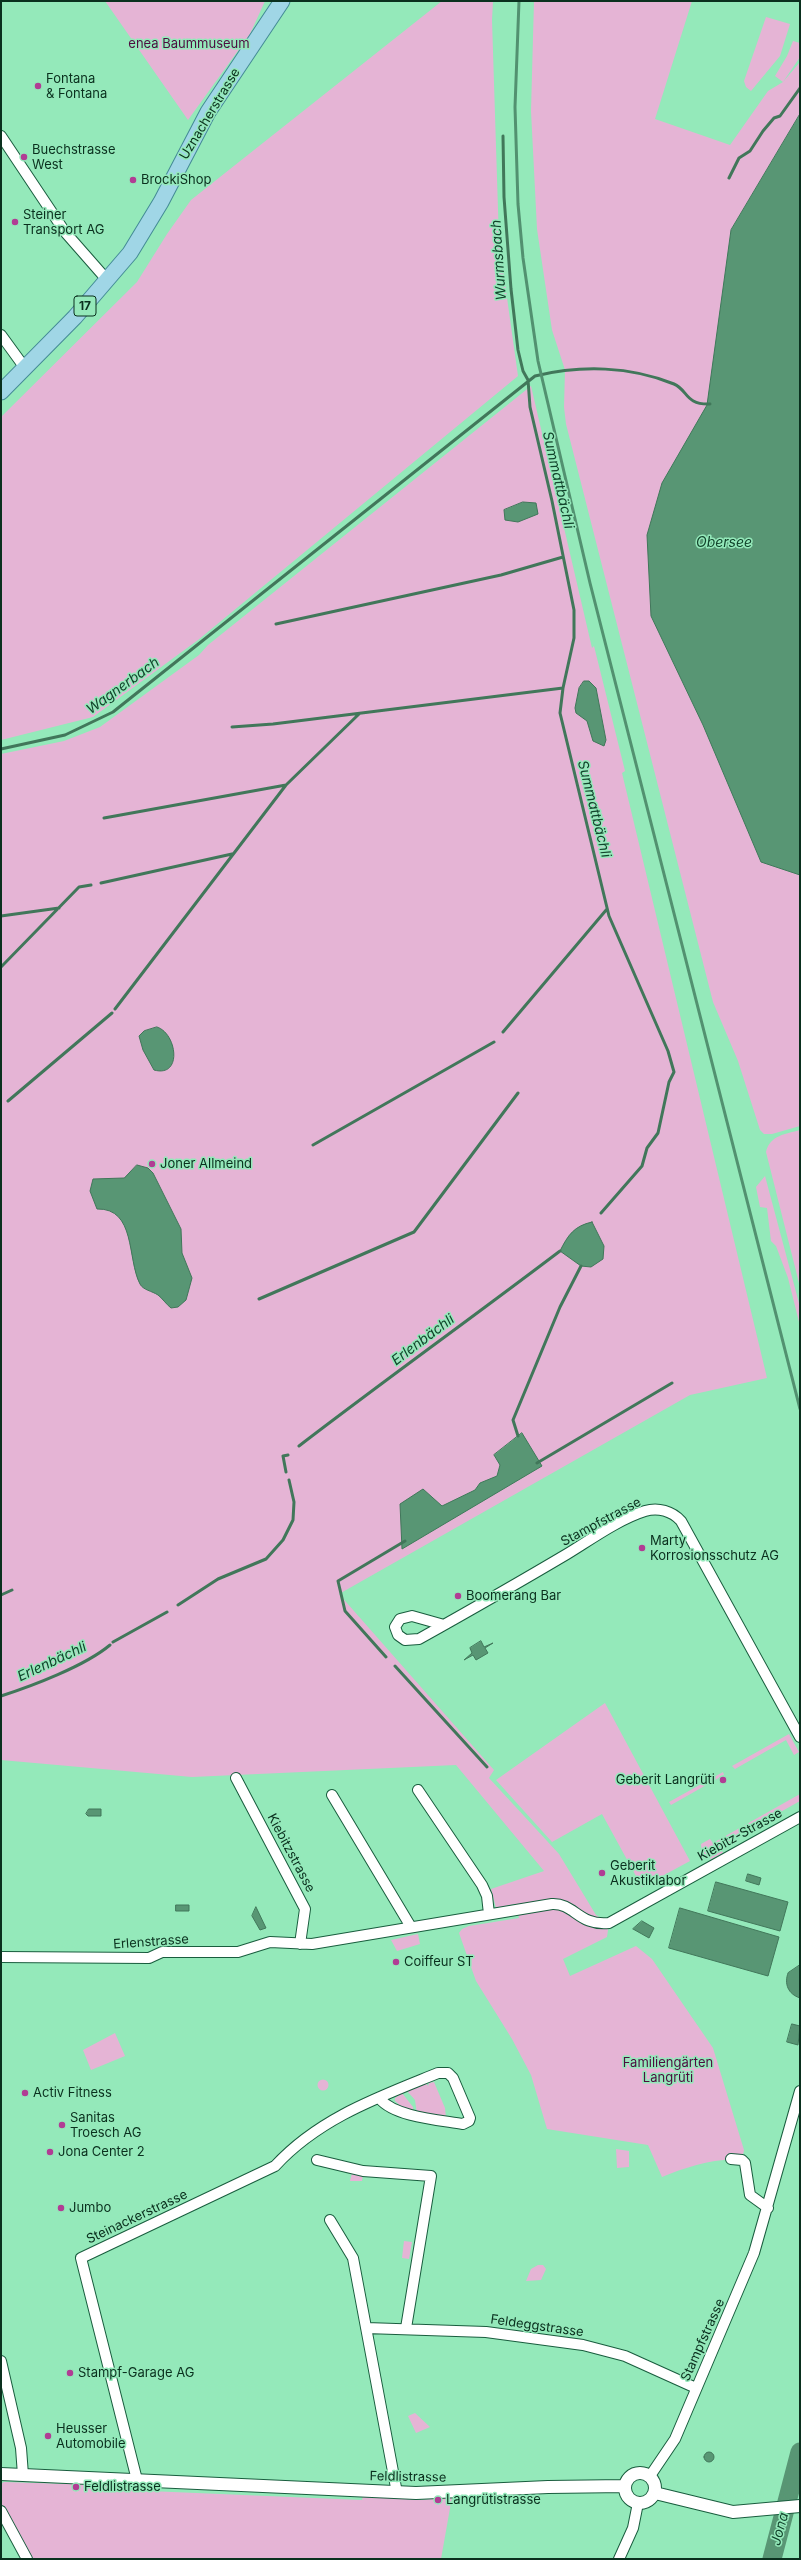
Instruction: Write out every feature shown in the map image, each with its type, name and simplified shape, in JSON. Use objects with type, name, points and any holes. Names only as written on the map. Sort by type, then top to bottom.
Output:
[{"type":"main road","name":"Uznacherstrasse","points":[[1,392],[108,281],[130,253],[151,219],[208,112],[282,1]]},
{"type":"street","points":[[1,136],[65,232],[108,281]]},
{"type":"street","points":[[1,335],[25,368]]},
{"type":"street","name":"Stampfstrasse","points":[[444,1625],[629,1518],[645,1511],[667,1511],[681,1521],[800,1737]]},
{"type":"street","name":"Kiebitzstrasse","points":[[236,1778],[305,1909],[300,1944]]},
{"type":"street","points":[[300,1944],[489,1914],[487,1896],[482,1885],[418,1790]]},
{"type":"street","points":[[332,1795],[411,1927]]},
{"type":"street","name":"Kiebitz-Strasse","points":[[489,1914],[556,1904],[566,1907],[588,1922],[609,1923],[800,1817]]},
{"type":"street","name":"Erlenstrasse","points":[[1,1957],[149,1958],[162,1952],[238,1952],[277,1942],[300,1944]]},
{"type":"street","name":"Steinackerstrasse","points":[[137,2480],[81,2258],[275,2166],[294,2146],[332,2119],[443,2072],[452,2078],[470,2118],[469,2122],[463,2124],[402,2112],[389,2108],[380,2099]]},
{"type":"street","name":"Stampfstrasse","points":[[650,2476],[675,2440],[696,2388],[737,2296],[768,2208],[800,2092]]},
{"type":"street","points":[[731,2159],[742,2160],[745,2163],[750,2195],[768,2208]]},
{"type":"street","points":[[317,2160],[363,2171],[431,2176],[406,2328]]},
{"type":"street","points":[[330,2220],[353,2258],[397,2493]]},
{"type":"street","name":"Feldeggstrasse","points":[[366,2328],[406,2328],[486,2332],[583,2345],[624,2356],[696,2388]]},
{"type":"street","points":[[1,2361],[21,2448],[23,2475]]},
{"type":"street","points":[[640,2473],[650,2476],[655,2484],[654,2493],[648,2501],[638,2503],[630,2499],[625,2486],[630,2477],[634,2474],[640,2473]]},
{"type":"street","name":"Feldlistrasse","points":[[1,2474],[397,2493],[548,2487],[625,2486]]},
{"type":"street","points":[[654,2493],[713,2509],[733,2512],[760,2511],[799,2506]]},
{"type":"street","points":[[619,2559],[633,2528],[638,2503]]},
{"type":"street","points":[[1,2511],[27,2559]]},
{"type":"green space","name":"enea Baummuseum","points":[[105,1],[265,1],[250,34],[188,120]]},
{"type":"green space","points":[[442,1],[493,1],[492,20],[499,241],[518,376],[198,640],[93,717],[1,740],[1,417],[137,282],[167,234],[191,200]]},
{"type":"green space","points":[[534,1],[692,1],[655,119],[730,145],[768,91],[783,82],[800,62],[800,114],[731,230],[707,405],[662,483],[651,616],[703,725],[761,862],[800,875],[800,1126],[772,1134],[764,1134],[760,1130],[738,1061],[713,1002],[566,424],[564,407],[565,370],[552,330],[537,229],[531,111]]},
{"type":"green space","points":[[766,17],[790,24],[780,56],[751,91],[746,87],[744,81]]},
{"type":"green space","points":[[793,41],[800,43],[800,57],[783,82],[775,76],[787,56]]},
{"type":"green space","name":"Familiengärten Langrüti","points":[[531,386],[592,648],[594,646],[625,771],[622,773],[767,1378],[690,1395],[339,1594],[494,1770],[489,1778],[559,1854],[596,1915],[609,1923],[607,1937],[563,1959],[570,1976],[636,1946],[652,1959],[713,2048],[744,2150],[742,2160],[732,2159],[712,2161],[662,2177],[648,2145],[547,2129],[531,2075],[512,2039],[476,1981],[459,1933],[462,1929],[469,1926],[519,1918],[515,1904],[496,1908],[491,1889],[544,1871],[456,1765],[192,1777],[1,1760],[1,754],[64,741],[100,727],[199,655],[208,645]],"holes":[[[522,1433],[542,1466],[402,1549],[423,1490],[442,1506],[475,1490],[480,1483],[497,1476],[500,1465],[494,1455]]]},
{"type":"green space","points":[[800,1130],[800,1287],[766,1152],[771,1142],[779,1136]]},
{"type":"green space","points":[[765,1176],[800,1307],[800,1326],[788,1278],[776,1246],[771,1241],[767,1208],[760,1207],[756,1187]]},
{"type":"green space","points":[[605,1703],[690,1861],[642,1887],[602,1814],[552,1842],[496,1780]]},
{"type":"green space","points":[[789,1734],[799,1752],[794,1755],[786,1740],[735,1769],[732,1766]]},
{"type":"green space","points":[[723,1772],[724,1775],[671,1805],[669,1802]]},
{"type":"green space","points":[[800,1794],[800,1801],[720,1846],[723,1853],[711,1859],[702,1853],[701,1844],[710,1839],[713,1843]]},
{"type":"green space","points":[[418,1934],[420,1944],[397,1951],[391,1940]]},
{"type":"green space","points":[[115,2033],[125,2056],[91,2070],[83,2050]]},
{"type":"green space","points":[[321,2080],[325,2080],[327,2081],[327,2089],[321,2090],[318,2087],[318,2083]]},
{"type":"green space","points":[[434,2082],[445,2108],[446,2118],[417,2114],[415,2100],[407,2091],[426,2083],[428,2086],[429,2083]]},
{"type":"green space","points":[[402,2093],[413,2107],[413,2112],[405,2110],[395,2101],[395,2098]]},
{"type":"green space","points":[[616,2149],[629,2151],[629,2167],[617,2168]]},
{"type":"green space","points":[[352,2173],[363,2175],[362,2181],[350,2181]]},
{"type":"green space","points":[[404,2241],[412,2242],[409,2259],[402,2258]]},
{"type":"green space","points":[[538,2265],[543,2265],[546,2269],[541,2280],[526,2281],[531,2269]]},
{"type":"green space","points":[[415,2413],[430,2427],[416,2433],[408,2416]]},
{"type":"green space","points":[[4,2482],[100,2485],[125,2490],[362,2500],[363,2496],[420,2500],[452,2497],[441,2559],[33,2559],[1,2503],[1,2484]]},
{"type":"water","name":"Obersee","points":[[800,114],[800,875],[761,862],[703,725],[651,616],[647,535],[662,483],[707,405],[731,230]]},
{"type":"water","points":[[523,502],[536,503],[538,514],[518,522],[505,520],[504,510]]},
{"type":"water","points":[[584,681],[589,681],[596,688],[606,740],[604,746],[593,741],[587,721],[576,713],[575,708],[579,688]]},
{"type":"water","points":[[157,1027],[164,1031],[169,1037],[174,1054],[170,1068],[163,1071],[154,1070],[143,1050],[139,1036],[144,1031]]},
{"type":"water","points":[[137,1165],[148,1168],[153,1173],[181,1229],[182,1253],[192,1278],[186,1300],[178,1307],[171,1308],[158,1295],[141,1286],[136,1274],[128,1237],[124,1226],[118,1217],[110,1211],[97,1209],[90,1191],[93,1179],[124,1178]]},
{"type":"water","points":[[592,1222],[604,1246],[603,1259],[591,1267],[581,1266],[560,1251],[572,1232],[581,1226]]},
{"type":"water","points":[[522,1433],[542,1466],[402,1549],[400,1504],[423,1489],[442,1506],[475,1490],[480,1483],[497,1476],[500,1465],[494,1455]]},
{"type":"water","points":[[481,1641],[484,1647],[493,1643],[485,1648],[488,1653],[476,1660],[473,1655],[464,1660],[472,1653],[470,1648]]},
{"type":"water","points":[[89,1809],[101,1809],[101,1816],[88,1816],[86,1814]]},
{"type":"water","points":[[748,1874],[761,1878],[759,1885],[746,1881]]},
{"type":"water","points":[[716,1882],[788,1902],[780,1931],[708,1911]]},
{"type":"water","points":[[176,1905],[189,1905],[189,1911],[176,1911]]},
{"type":"water","points":[[256,1907],[266,1928],[260,1930],[252,1916]]},
{"type":"water","points":[[680,1908],[779,1937],[768,1976],[669,1948]]},
{"type":"water","points":[[642,1921],[654,1928],[649,1938],[633,1929]]},
{"type":"water","points":[[800,1965],[800,1998],[792,1994],[786,1981],[788,1973]]},
{"type":"water","points":[[792,2024],[800,2026],[798,2045],[787,2042]]},
{"type":"water","points":[[709,2452],[714,2457],[709,2462],[704,2457]]},
{"type":"waterway","points":[[729,178],[739,158],[750,151],[763,131],[774,118],[780,116],[800,88]]},
{"type":"waterway","name":"Summattbächli","points":[[503,136],[504,197],[511,289],[518,350],[523,371],[528,380],[530,407],[552,501],[574,610],[574,638],[563,688],[560,713],[609,916],[668,1051],[674,1072],[669,1082],[658,1133],[647,1148],[642,1166],[601,1213]]},
{"type":"waterway","name":"Wagnerbach","points":[[1,749],[65,735],[113,712],[535,376],[570,370],[605,369],[623,371],[657,378],[674,384],[679,387],[691,400],[702,404],[710,404]]},
{"type":"waterway","points":[[276,624],[501,575],[563,557]]},
{"type":"waterway","points":[[232,727],[273,724],[563,688]]},
{"type":"waterway","points":[[115,1009],[286,785],[359,714]]},
{"type":"waterway","points":[[104,818],[286,785]]},
{"type":"waterway","points":[[101,883],[232,854]]},
{"type":"waterway","points":[[1,967],[79,887],[91,885]]},
{"type":"waterway","points":[[1,916],[59,908]]},
{"type":"waterway","points":[[503,1032],[607,909]]},
{"type":"waterway","points":[[8,1101],[112,1013]]},
{"type":"waterway","points":[[313,1145],[494,1042]]},
{"type":"waterway","points":[[259,1299],[414,1232],[518,1093]]},
{"type":"waterway","name":"Erlenbächli","points":[[299,1446],[560,1251]]},
{"type":"waterway","points":[[518,1436],[513,1420],[560,1307],[581,1266]]},
{"type":"waterway","points":[[537,1463],[672,1383]]},
{"type":"waterway","name":"Erlenbächli","points":[[286,1472],[283,1456],[288,1455]]},
{"type":"waterway","name":"Erlenbächli","points":[[178,1605],[218,1579],[266,1559],[283,1540],[293,1520],[294,1502],[289,1480]]},
{"type":"waterway","points":[[386,1657],[345,1611],[338,1581],[405,1541]]},
{"type":"waterway","points":[[1,1595],[12,1590]]},
{"type":"waterway","name":"Erlenbächli","points":[[113,1642],[167,1612]]},
{"type":"waterway","name":"Erlenbächli","points":[[1,1696],[28,1687],[73,1668],[110,1645]]},
{"type":"waterway","points":[[395,1666],[487,1767]]},
{"type":"waterway","name":"Jona","points":[[772,2559],[800,2452]]},
{"type":"railway","points":[[519,1],[515,107],[518,204],[523,258],[538,361],[590,583],[800,1409]]},
{"type":"place","name":"Fontana & Fontana","points":[[38,86]]},
{"type":"place","name":"Buechstrasse West","points":[[24,157]]},
{"type":"place","name":"BrockiShop","points":[[133,180]]},
{"type":"place","name":"Steiner Transport AG","points":[[15,222]]},
{"type":"place","name":"Joner Allmeind","points":[[152,1164]]},
{"type":"place","name":"Marty Korrosionsschutz AG","points":[[642,1548]]},
{"type":"place","name":"Boomerang Bar","points":[[458,1596]]},
{"type":"place","name":"Geberit Langrüti","points":[[723,1780]]},
{"type":"place","name":"Geberit Akustiklabor","points":[[602,1873]]},
{"type":"place","name":"Coiffeur ST","points":[[396,1962]]},
{"type":"place","name":"Activ Fitness","points":[[25,2093]]},
{"type":"place","name":"Sanitas Troesch AG","points":[[62,2125]]},
{"type":"place","name":"Jona Center 2","points":[[50,2152]]},
{"type":"place","name":"Jumbo","points":[[61,2208]]},
{"type":"place","name":"Stampf-Garage AG","points":[[70,2373]]},
{"type":"place","name":"Heusser Automobile","points":[[48,2436]]},
{"type":"place","name":"Feldlistrasse","points":[[76,2487]]},
{"type":"place","name":"Langrütistrasse","points":[[438,2500]]},
{"type":"water label","name":"Wurmsbach","points":[[499,260]]}]
